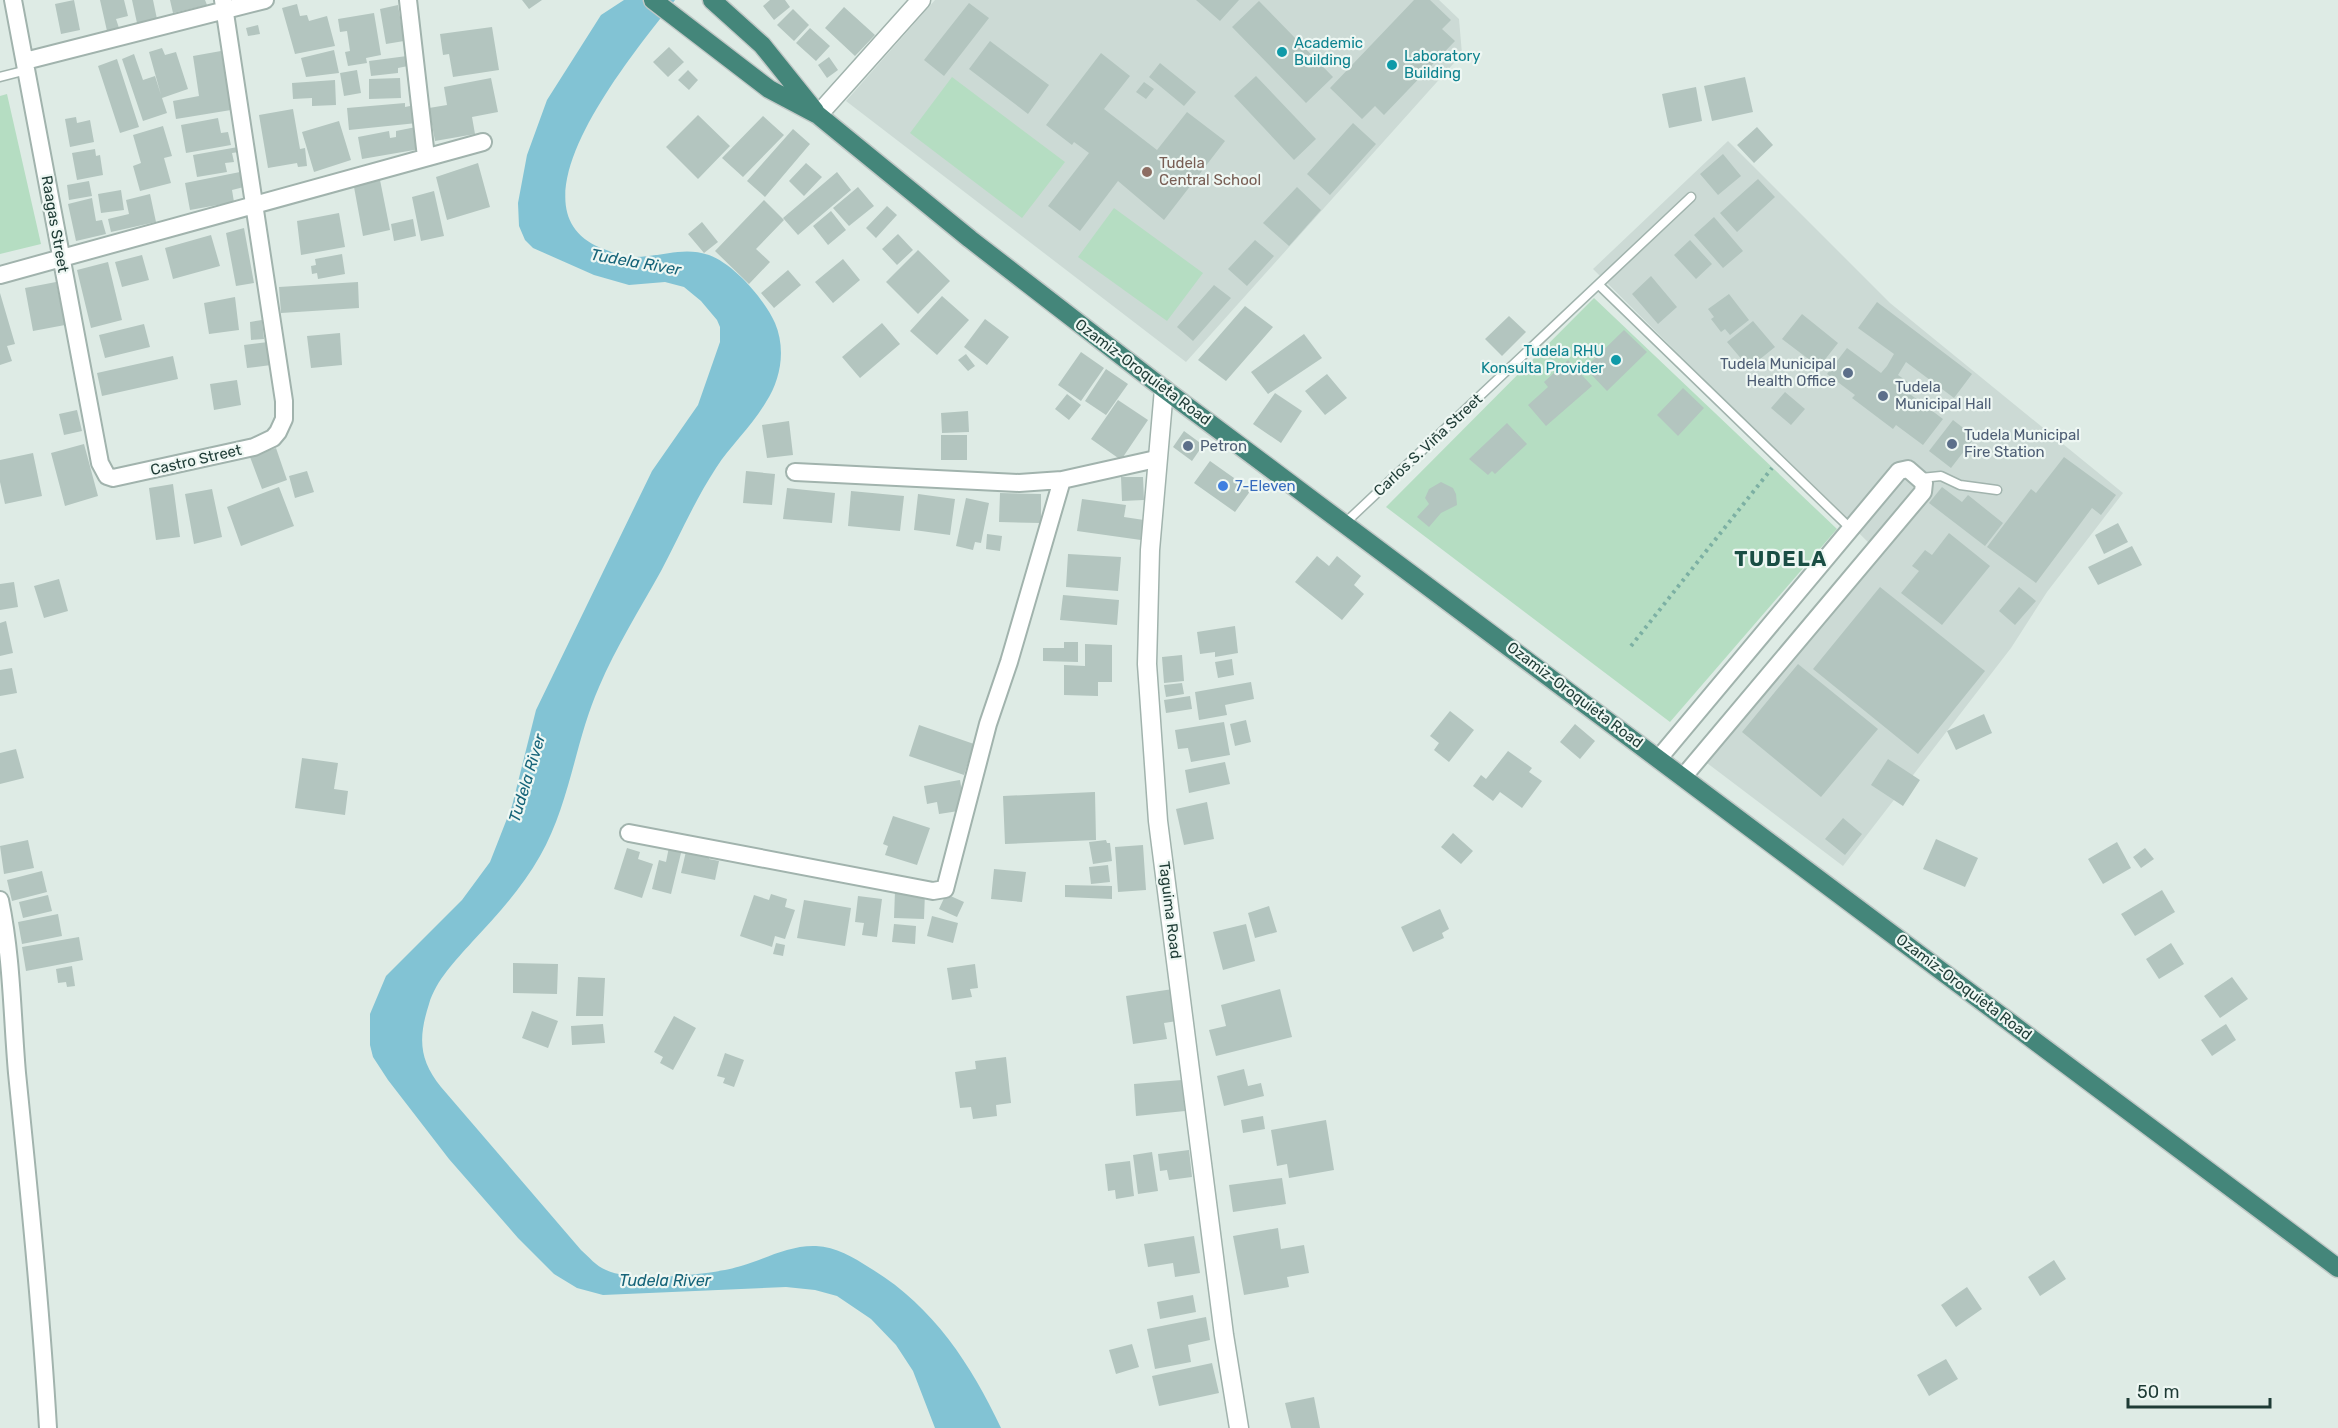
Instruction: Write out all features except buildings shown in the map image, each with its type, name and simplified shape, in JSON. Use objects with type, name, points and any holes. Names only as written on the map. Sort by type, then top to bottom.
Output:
[{"type":"highway","name":"Ozamiz-Oroquieta Road","points":[[653,0],[769,89],[818,115],[970,239],[1164,389],[1684,776],[2338,1269]]},
{"type":"highway","name":"Ozamiz-Oroquieta Road","points":[[712,0],[762,45],[818,115]]},
{"type":"street","name":"Raagas Street","points":[[13,0],[97,449]]},
{"type":"street","points":[[26,65],[224,6],[265,0]]},
{"type":"street","points":[[408,0],[426,157]]},
{"type":"street","points":[[818,115],[921,0]]},
{"type":"street","points":[[224,6],[256,206]]},
{"type":"street","points":[[0,275],[483,142]]},
{"type":"street","name":"Castro Street","points":[[97,449],[103,471],[107,476],[120,478],[254,447],[273,438],[278,432],[284,419],[284,401],[256,206]]},
{"type":"street","name":"Taguima Road","points":[[1164,389],[1156,459],[1150,550],[1147,664],[1158,821],[1224,1335],[1239,1428]]},
{"type":"street","points":[[795,472],[1019,483],[1062,480],[1156,459]]},
{"type":"street","points":[[1659,758],[1899,471],[1908,469],[1920,478],[1925,487],[1923,492],[1684,776]]},
{"type":"street","points":[[628,833],[933,891],[945,889],[988,724],[1009,662],[1062,480]]},
{"type":"street","points":[[0,900],[12,981],[17,1069],[42,1332],[48,1428]]},
{"type":"lane","points":[[0,77],[26,65]]},
{"type":"lane","name":"Carlos S. Viña Street","points":[[1344,524],[1691,197]]},
{"type":"lane","points":[[1599,285],[1777,460],[1850,528]]},
{"type":"lane","points":[[1920,478],[1941,476],[1960,485],[1997,490]]},
{"type":"path","points":[[1631,646],[1777,460]]},
{"type":"shaded area","name":"Tudela Central School","points":[[935,0],[1439,0],[1459,19],[1462,54],[1186,362],[846,101]]},
{"type":"shaded area","points":[[1728,141],[1890,303],[2123,493],[2047,592],[2011,648],[1843,866],[1707,763],[1877,551],[1593,269]]},
{"type":"green space","points":[[952,77],[1065,162],[1022,218],[910,133]]},
{"type":"green space","points":[[7,94],[41,244],[0,254],[0,96]]},
{"type":"green space","points":[[1114,208],[1203,273],[1167,321],[1078,257]]},
{"type":"green space","points":[[1594,298],[1837,529],[1670,722],[1386,507]]},
{"type":"water","name":"Tudela River","points":[[624,0],[675,0],[609,88],[587,126],[571,164],[565,199],[574,228],[601,248],[626,256],[644,257],[690,252],[709,255],[719,260],[748,284],[770,314],[780,343],[780,364],[771,393],[708,480],[606,672],[584,729],[566,794],[540,856],[517,890],[453,963],[436,987],[423,1028],[425,1058],[441,1087],[581,1250],[599,1266],[618,1274],[634,1276],[693,1275],[741,1266],[777,1253],[806,1246],[837,1250],[892,1283],[931,1318],[948,1338],[977,1381],[1001,1428],[935,1428],[913,1371],[896,1345],[871,1319],[837,1296],[815,1290],[786,1287],[603,1295],[577,1288],[554,1274],[518,1238],[449,1159],[373,1057],[370,1045],[370,1014],[386,976],[462,900],[490,862],[512,806],[536,710],[652,471],[698,405],[720,342],[720,327],[717,320],[701,301],[684,287],[665,282],[629,285],[594,275],[533,248],[525,240],[519,226],[518,203],[527,155],[547,100],[601,15]]},
{"type":"place","name":"Academic Building","points":[[1282,52]]},
{"type":"place","name":"Laboratory Building","points":[[1392,65]]},
{"type":"place","name":"Tudela Central School","points":[[1147,172]]},
{"type":"place","name":"Tudela RHU Konsulta Provider","points":[[1616,360]]},
{"type":"place","name":"Tudela Municipal Health Office","points":[[1848,373]]},
{"type":"place","name":"Tudela Municipal Hall","points":[[1883,396]]},
{"type":"place","name":"Tudela Municipal Fire Station","points":[[1952,444]]},
{"type":"place","name":"Petron","points":[[1188,446]]},
{"type":"place","name":"7-Eleven","points":[[1223,486]]},
{"type":"district","name":"TUDELA","points":[[1781,558]]}]
